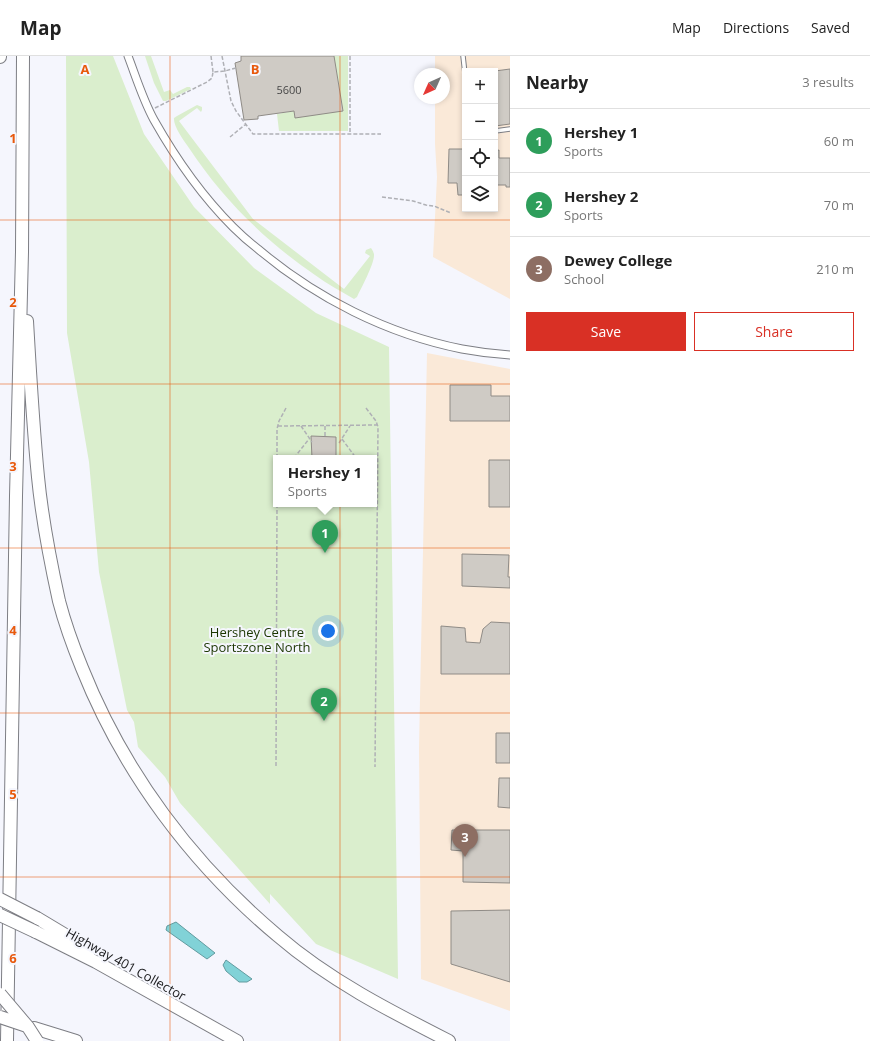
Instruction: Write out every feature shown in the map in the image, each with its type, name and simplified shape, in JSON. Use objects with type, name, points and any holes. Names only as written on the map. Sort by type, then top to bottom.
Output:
[{"type":"highway","points":[[7,1041],[16,480],[22,252],[23,56]]},
{"type":"highway","points":[[22,252],[38,479],[47,542],[60,602],[72,645],[107,724],[152,800],[207,869],[236,898],[279,937],[350,988],[449,1041]]},
{"type":"highway","points":[[0,899],[37,918],[72,939],[96,962]]},
{"type":"highway","name":"Highway 401 Collector","points":[[0,915],[96,962],[237,1041]]},
{"type":"highway","points":[[0,994],[28,1027],[37,1041]]},
{"type":"highway","points":[[0,1017],[76,1041]]},
{"type":"street","points":[[128,56],[154,120],[184,168],[219,213],[249,242],[276,264],[298,280],[338,304],[377,323],[402,333],[462,349],[510,355]]},
{"type":"lane","points":[[463,56],[464,68]]},
{"type":"lane","points":[[498,131],[510,129]]},
{"type":"path","points":[[150,111],[212,78],[213,72],[211,56]]},
{"type":"path","points":[[222,56],[231,101],[236,111],[254,134],[382,134]]},
{"type":"path","points":[[350,56],[350,134]]},
{"type":"path","points":[[213,72],[236,68]]},
{"type":"path","points":[[230,137],[246,124]]},
{"type":"path","points":[[382,197],[413,201],[434,206],[451,213]]},
{"type":"path","points":[[277,455],[278,426],[286,408]]},
{"type":"path","points":[[366,408],[376,421],[377,426],[377,491]]},
{"type":"path","points":[[278,426],[377,426]]},
{"type":"path","points":[[301,426],[312,442]]},
{"type":"path","points":[[325,436],[326,426]]},
{"type":"path","points":[[339,443],[350,426]]},
{"type":"path","points":[[296,455],[309,439]]},
{"type":"path","points":[[342,439],[354,455]]},
{"type":"path","points":[[276,766],[277,507]]},
{"type":"path","points":[[375,767],[377,507]]},
{"type":"shaded area","points":[[435,56],[510,56],[510,299],[433,257],[437,177],[435,104],[450,104],[450,68],[435,68]]},
{"type":"shaded area","points":[[427,353],[510,369],[510,1011],[421,979],[419,748]]},
{"type":"green space","name":"Hershey Centre Sportszone North","points":[[66,56],[113,56],[144,134],[194,207],[254,268],[316,313],[389,347],[398,979],[316,944],[270,894],[270,904],[180,803],[165,777],[138,747],[134,722],[127,710],[99,572],[89,462],[67,333]]},
{"type":"green space","points":[[145,56],[151,56],[164,92],[170,90],[173,94],[187,87],[190,87],[191,89],[163,101],[154,83]]},
{"type":"green space","points":[[334,56],[348,56],[348,131],[279,131],[277,114],[294,111],[295,118]]},
{"type":"green space","points":[[197,105],[202,107],[201,112],[197,108],[179,121],[253,219],[344,289],[370,256],[365,253],[366,250],[371,248],[374,258],[357,297],[354,299],[324,281],[297,262],[262,233],[230,201],[182,138],[174,121],[174,118]]},
{"type":"water","points":[[176,922],[215,953],[207,959],[166,930],[167,926]]},
{"type":"water","points":[[226,960],[252,979],[247,982],[239,982],[226,971],[223,965]]},
{"type":"building","points":[[241,56],[334,56],[343,111],[295,118],[294,111],[258,116],[258,119],[244,120],[235,63],[241,61]]},
{"type":"building","points":[[510,69],[510,124],[498,126],[498,104],[498,71]]},
{"type":"building","points":[[449,149],[462,149],[462,195],[458,195],[457,183],[448,183]]},
{"type":"building","points":[[498,150],[499,158],[510,158],[510,187],[506,187],[506,185],[498,185]]},
{"type":"building","points":[[450,385],[491,385],[491,396],[510,396],[510,421],[450,421]]},
{"type":"building","points":[[311,436],[336,437],[336,455],[312,455]]},
{"type":"building","points":[[489,460],[510,460],[510,507],[489,507]]},
{"type":"building","points":[[462,554],[509,555],[508,577],[510,577],[510,588],[462,586]]},
{"type":"building","points":[[491,622],[510,623],[510,674],[441,674],[441,626],[465,628],[466,642],[480,643],[483,629]]},
{"type":"building","points":[[496,733],[510,733],[510,763],[496,763]]},
{"type":"building","points":[[499,778],[510,778],[510,808],[498,807]]},
{"type":"building","points":[[452,830],[510,830],[510,883],[463,882],[463,851],[451,850]]},
{"type":"building","points":[[510,910],[510,982],[451,964],[451,911]]},
{"type":"place","name":"Hershey 1","points":[[325,553]]},
{"type":"place","name":"Hershey 2","points":[[324,721]]},
{"type":"place","name":"Dewey College","points":[[465,857]]}]
